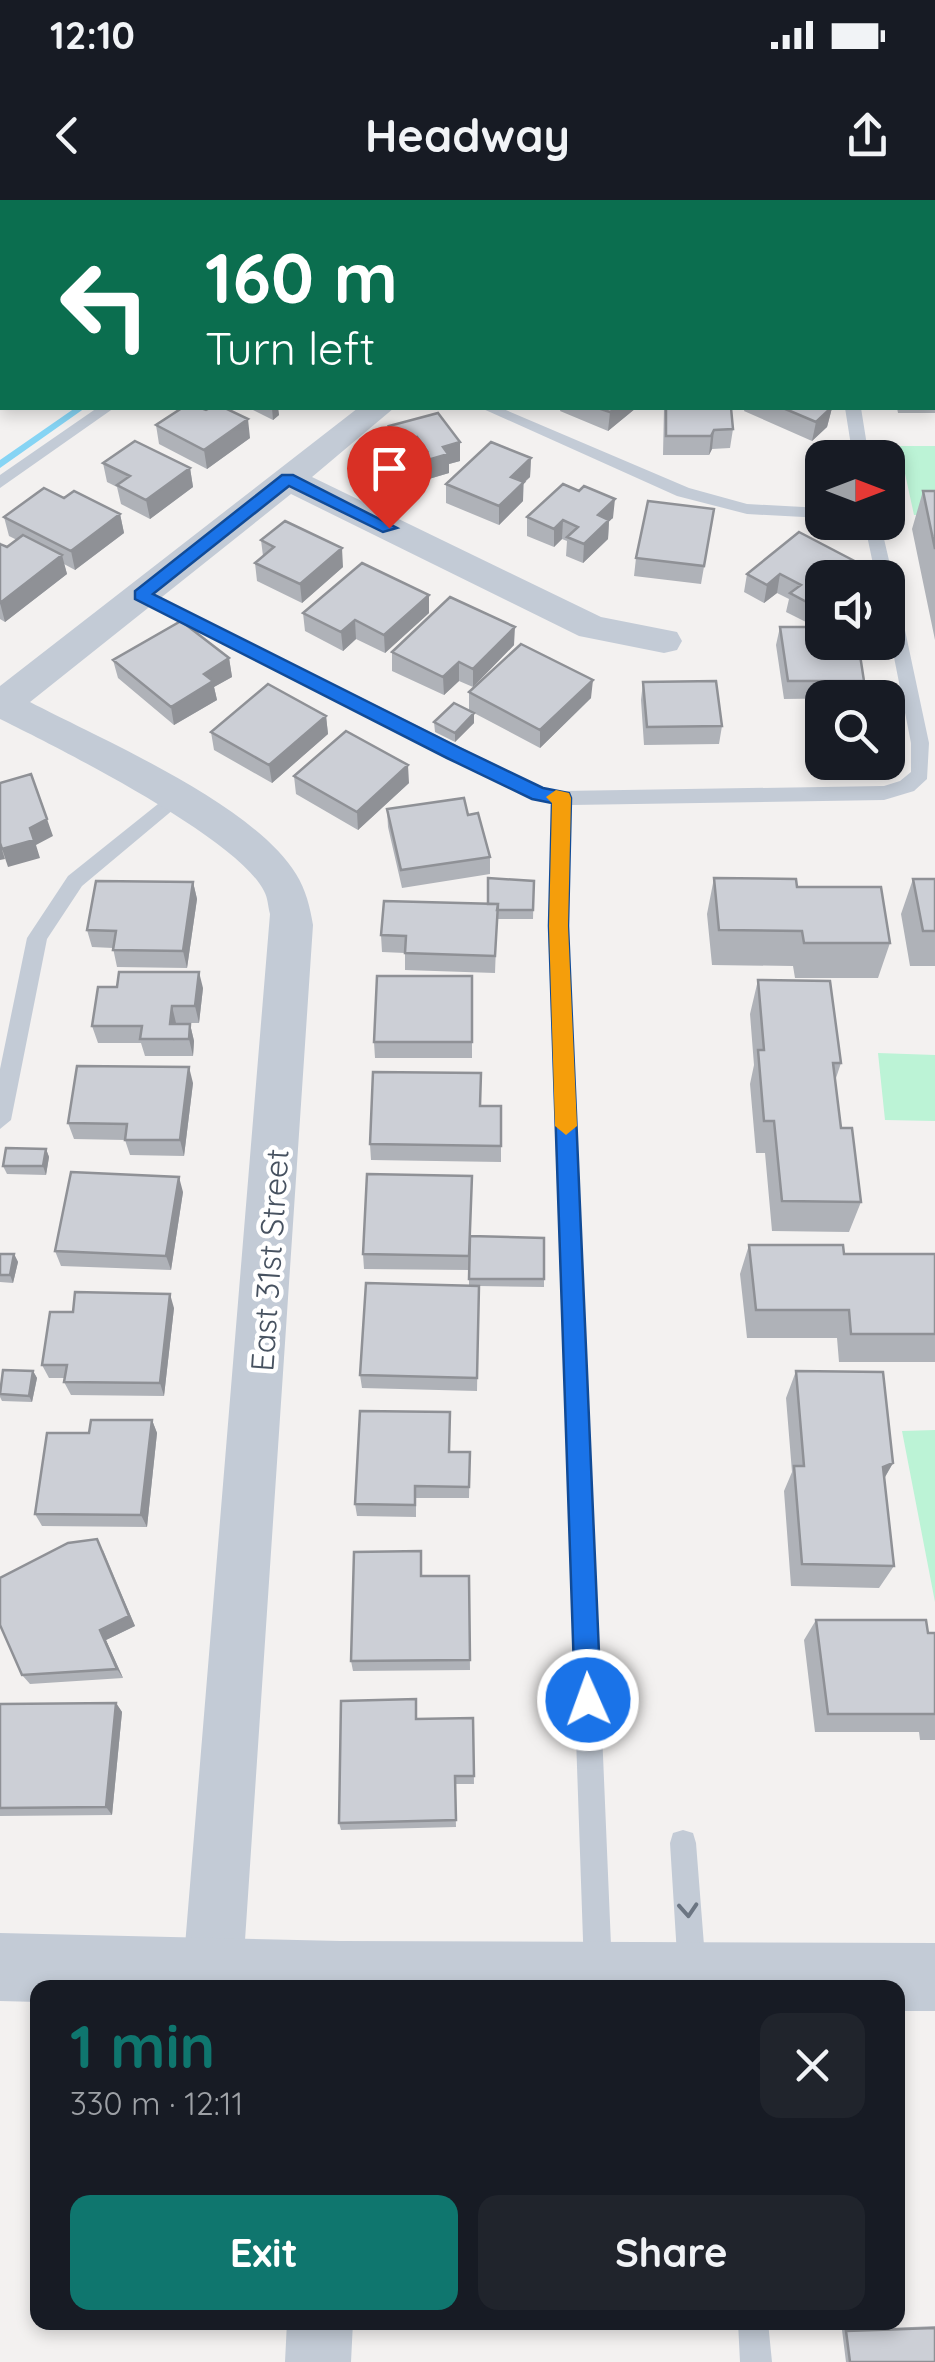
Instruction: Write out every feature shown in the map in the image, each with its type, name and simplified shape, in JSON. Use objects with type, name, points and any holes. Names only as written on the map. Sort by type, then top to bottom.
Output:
[{"type":"street","points":[[1,705],[375,410]]},
{"type":"street","points":[[288,479],[592,627],[664,642]]},
{"type":"street","name":"East 31st Street","points":[[1,705],[232,835],[279,879],[288,899],[292,925],[213,1970]]},
{"type":"street","points":[[0,1966],[213,1970],[328,1980]]},
{"type":"street","points":[[392,1980],[598,1976],[663,1980]]},
{"type":"street","points":[[792,1980],[935,1977]]},
{"type":"street","points":[[318,2362],[320,2330]]},
{"type":"lane","points":[[0,483],[103,410]]},
{"type":"lane","points":[[494,410],[683,492],[747,508],[805,513]]},
{"type":"lane","points":[[853,410],[858,440]]},
{"type":"lane","points":[[141,595],[539,794],[562,798],[884,792],[908,786],[920,774],[920,742],[903,660]]},
{"type":"lane","points":[[562,798],[558,926],[598,1976]]},
{"type":"lane","points":[[0,1120],[37,938],[75,880],[172,799]]},
{"type":"lane","points":[[683,1843],[696,1980]]},
{"type":"lane","points":[[754,2330],[756,2362]]},
{"type":"green space","points":[[905,446],[935,446],[935,515],[914,515],[905,474]]},
{"type":"green space","points":[[878,1053],[935,1055],[935,1121],[885,1120]]},
{"type":"green space","points":[[935,1430],[935,1602],[902,1431]]},
{"type":"building","points":[[179,410],[229,410],[248,419],[204,450],[156,425]]},
{"type":"building","points":[[666,410],[731,410],[733,429],[714,430],[711,436],[666,436]]},
{"type":"building","points":[[788,410],[829,410],[816,422]]},
{"type":"building","points":[[438,413],[460,442],[443,447],[448,454],[411,465],[406,457],[427,451],[417,437],[400,442],[389,426]]},
{"type":"building","points":[[135,441],[190,468],[146,500],[117,485],[130,476],[103,463]]},
{"type":"building","points":[[491,442],[531,458],[511,477],[524,482],[499,506],[446,484]]},
{"type":"building","points":[[563,484],[579,491],[584,486],[615,499],[598,515],[609,520],[584,544],[567,537],[578,527],[563,520],[554,529],[527,517]]},
{"type":"building","points":[[44,488],[64,498],[74,491],[120,514],[71,551],[4,517]]},
{"type":"building","points":[[923,491],[935,491],[935,549]]},
{"type":"building","points":[[648,501],[714,509],[704,566],[636,558]]},
{"type":"building","points":[[285,521],[342,548],[300,584],[255,563],[274,547],[261,540]]},
{"type":"building","points":[[799,532],[805,540],[814,540],[853,560],[805,560],[805,601],[790,593],[801,585],[780,574],[767,585],[747,574]]},
{"type":"building","points":[[23,535],[62,555],[0,603],[0,544],[7,547]]},
{"type":"building","points":[[362,563],[429,595],[384,635],[355,620],[341,632],[303,613]]},
{"type":"building","points":[[450,597],[515,627],[473,669],[459,662],[443,677],[392,652]]},
{"type":"building","points":[[181,621],[229,658],[204,674],[213,681],[171,707],[113,660]]},
{"type":"building","points":[[780,627],[805,627],[805,660],[861,660],[864,680],[805,680],[788,681]]},
{"type":"building","points":[[521,644],[593,680],[540,730],[469,692]]},
{"type":"building","points":[[716,681],[722,726],[647,727],[643,682]]},
{"type":"building","points":[[268,684],[326,716],[269,765],[211,732]]},
{"type":"building","points":[[454,703],[474,713],[455,733],[434,722]]},
{"type":"building","points":[[346,731],[408,765],[357,812],[294,776]]},
{"type":"building","points":[[31,774],[47,819],[30,828],[34,840],[2,849],[0,783]]},
{"type":"building","points":[[464,798],[468,815],[478,813],[490,857],[401,870],[387,809]]},
{"type":"building","points":[[488,878],[534,881],[533,910],[497,910],[498,904],[488,904]]},
{"type":"building","points":[[714,878],[796,879],[797,887],[881,887],[890,943],[804,943],[802,931],[719,930]]},
{"type":"building","points":[[913,879],[935,879],[935,931],[923,931]]},
{"type":"building","points":[[96,881],[193,882],[183,951],[113,950],[116,931],[87,930]]},
{"type":"building","points":[[384,901],[498,904],[495,956],[405,953],[406,936],[381,935]]},
{"type":"building","points":[[119,972],[199,972],[195,1006],[172,1006],[170,1024],[190,1024],[189,1039],[140,1039],[142,1026],[92,1026],[98,987],[117,987]]},
{"type":"building","points":[[377,976],[472,976],[472,1042],[374,1042]]},
{"type":"building","points":[[758,980],[830,981],[841,1063],[833,1063],[841,1128],[852,1128],[861,1202],[782,1201],[774,1121],[764,1121],[758,1050],[764,1050]]},
{"type":"building","points":[[77,1066],[189,1067],[180,1140],[125,1140],[127,1124],[68,1123]]},
{"type":"building","points":[[373,1072],[481,1073],[480,1106],[501,1106],[501,1146],[370,1144]]},
{"type":"building","points":[[6,1148],[46,1149],[43,1166],[3,1166]]},
{"type":"building","points":[[71,1172],[179,1177],[166,1256],[55,1251]]},
{"type":"building","points":[[367,1174],[472,1176],[469,1256],[363,1254]]},
{"type":"building","points":[[470,1236],[544,1238],[544,1279],[469,1279]]},
{"type":"building","points":[[749,1245],[843,1245],[844,1254],[935,1254],[935,1334],[851,1334],[849,1310],[756,1310]]},
{"type":"building","points":[[0,1254],[14,1254],[10,1275],[0,1275]]},
{"type":"building","points":[[366,1283],[479,1286],[477,1378],[360,1375]]},
{"type":"building","points":[[75,1292],[170,1294],[160,1383],[64,1382],[67,1365],[42,1365],[50,1312],[73,1312]]},
{"type":"building","points":[[3,1370],[33,1371],[29,1396],[0,1394]]},
{"type":"building","points":[[796,1371],[883,1372],[893,1463],[883,1467],[894,1566],[802,1564],[794,1466],[804,1466]]},
{"type":"building","points":[[360,1411],[450,1412],[449,1452],[470,1452],[469,1487],[415,1486],[415,1505],[355,1504]]},
{"type":"building","points":[[91,1420],[152,1420],[141,1515],[35,1514],[47,1433],[89,1433]]},
{"type":"building","points":[[97,1539],[129,1616],[100,1630],[117,1669],[22,1675],[0,1625],[0,1578],[68,1543]]},
{"type":"building","points":[[421,1551],[421,1576],[469,1576],[470,1660],[351,1661],[354,1552]]},
{"type":"building","points":[[816,1620],[926,1620],[928,1633],[935,1633],[935,1714],[828,1714]]},
{"type":"building","points":[[416,1699],[416,1719],[473,1718],[474,1776],[455,1776],[456,1820],[339,1823],[341,1701]]},
{"type":"building","points":[[116,1703],[106,1807],[0,1808],[0,1704]]},
{"type":"building","points":[[935,2328],[935,2362],[850,2362],[846,2331]]},
{"type":"waterway","points":[[0,465],[77,410]]},
{"type":"slow traffic","points":[[556,797],[562,798],[558,926],[566,1126]]},
{"type":"route","points":[[389,528],[288,479],[141,595],[539,794],[562,798],[558,926],[588,1700]]}]
